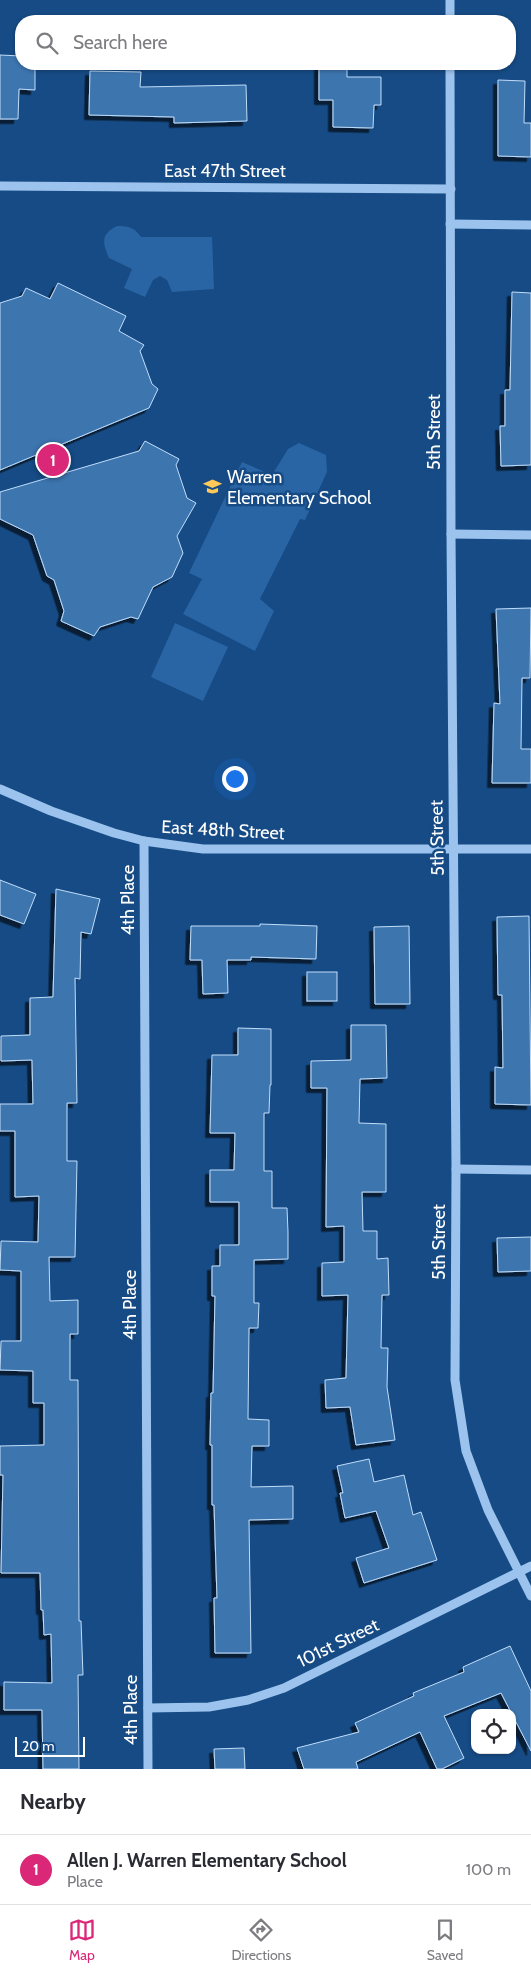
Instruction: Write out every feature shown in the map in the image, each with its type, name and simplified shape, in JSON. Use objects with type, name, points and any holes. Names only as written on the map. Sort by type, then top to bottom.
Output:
[{"type":"street","points":[[450,0],[450,15]]},
{"type":"street","name":"5th Street","points":[[450,70],[456,1389],[466,1451],[488,1510],[531,1596]]},
{"type":"street","name":"East 47th Street","points":[[0,186],[451,189]]},
{"type":"street","points":[[450,224],[531,224]]},
{"type":"street","points":[[451,534],[531,535]]},
{"type":"street","name":"East 48th Street","points":[[0,789],[51,811],[114,833],[144,841],[203,849],[531,849]]},
{"type":"street","name":"4th Place","points":[[144,841],[148,1769]]},
{"type":"street","points":[[456,1170],[531,1170]]},
{"type":"street","name":"101st Street","points":[[148,1708],[209,1707],[248,1700],[284,1688],[531,1566]]},
{"type":"shaded area","points":[[117,226],[131,228],[141,237],[212,237],[214,289],[172,292],[167,280],[160,276],[153,280],[145,297],[124,288],[132,269],[109,258],[104,243],[108,232]]},
{"type":"shaded area","points":[[299,443],[326,455],[327,472],[305,520],[300,519],[260,599],[274,611],[255,651],[183,614],[202,579],[189,573],[242,462],[272,475],[288,449]]},
{"type":"shaded area","points":[[175,623],[228,647],[203,701],[151,677]]},
{"type":"building","points":[[0,55],[15,56],[15,70],[35,70],[35,90],[19,89],[18,119],[0,119]]},
{"type":"building","points":[[319,70],[347,70],[347,77],[381,77],[381,105],[374,105],[373,128],[333,127],[333,100],[319,100]]},
{"type":"building","points":[[90,71],[141,72],[140,87],[246,85],[247,121],[174,123],[174,117],[89,115]]},
{"type":"building","points":[[498,80],[525,81],[524,123],[531,123],[531,157],[498,156]]},
{"type":"building","points":[[58,283],[126,316],[119,331],[144,345],[140,351],[152,384],[158,389],[149,408],[0,470],[0,303],[22,296],[26,288],[50,299]]},
{"type":"building","points":[[512,292],[531,293],[531,465],[501,466],[500,426],[505,426],[505,390],[510,390]]},
{"type":"building","points":[[145,441],[179,459],[176,465],[187,498],[196,503],[177,536],[183,553],[172,577],[153,587],[138,619],[131,617],[100,627],[94,636],[61,621],[64,611],[54,580],[47,576],[33,535],[0,519],[0,492],[139,451]]},
{"type":"building","points":[[531,608],[530,678],[522,678],[521,749],[531,749],[531,783],[492,783],[494,703],[500,704],[496,609]]},
{"type":"building","points":[[0,880],[36,894],[24,924],[0,915]]},
{"type":"building","points":[[56,889],[100,899],[91,934],[81,932],[80,979],[75,978],[77,1103],[67,1103],[67,1161],[77,1161],[75,1257],[49,1257],[50,1301],[78,1300],[78,1334],[70,1334],[70,1380],[78,1380],[79,1621],[81,1621],[83,1675],[78,1675],[79,1769],[43,1769],[42,1710],[4,1710],[4,1682],[52,1683],[51,1634],[44,1635],[40,1573],[1,1573],[3,1475],[0,1475],[0,1446],[44,1445],[44,1403],[33,1403],[33,1371],[0,1370],[1,1341],[21,1341],[21,1271],[0,1270],[1,1241],[38,1242],[39,1196],[15,1197],[15,1131],[0,1131],[0,1104],[33,1104],[32,1060],[1,1061],[1,1036],[30,1035],[30,998],[53,997]]},
{"type":"building","points":[[529,916],[531,1105],[495,1104],[495,1067],[503,1068],[502,995],[498,995],[497,917]]},
{"type":"building","points":[[260,924],[317,926],[316,959],[251,957],[251,960],[227,960],[228,993],[203,994],[202,960],[190,960],[191,926],[260,926]]},
{"type":"building","points":[[409,926],[410,1004],[375,1004],[374,927]]},
{"type":"building","points":[[307,972],[337,972],[337,1001],[307,1001]]},
{"type":"building","points":[[351,1025],[386,1025],[387,1078],[360,1079],[359,1123],[386,1124],[386,1192],[362,1192],[363,1231],[377,1231],[377,1259],[388,1258],[389,1295],[382,1295],[381,1348],[388,1348],[387,1387],[395,1440],[356,1445],[350,1407],[326,1408],[325,1380],[346,1378],[348,1295],[322,1296],[322,1263],[344,1262],[344,1226],[326,1227],[327,1088],[311,1088],[311,1061],[351,1060]]},
{"type":"building","points":[[238,1028],[271,1029],[269,1113],[264,1113],[264,1171],[272,1171],[272,1208],[287,1208],[288,1232],[288,1259],[254,1260],[254,1303],[259,1303],[258,1328],[249,1328],[248,1419],[269,1420],[269,1446],[252,1446],[251,1487],[293,1486],[293,1519],[249,1520],[251,1653],[215,1653],[214,1598],[217,1598],[214,1505],[212,1505],[212,1445],[210,1445],[215,1296],[212,1296],[212,1266],[220,1266],[220,1245],[239,1245],[239,1202],[210,1202],[210,1170],[234,1170],[235,1133],[210,1133],[212,1055],[238,1055]]},
{"type":"building","points":[[531,1237],[531,1271],[498,1272],[497,1238]]},
{"type":"building","points":[[369,1459],[374,1482],[404,1475],[413,1515],[421,1512],[437,1560],[364,1583],[356,1558],[389,1548],[376,1511],[345,1518],[340,1493],[343,1493],[337,1466]]},
{"type":"building","points":[[510,1646],[531,1691],[531,1751],[516,1722],[516,1709],[509,1709],[501,1693],[444,1716],[464,1758],[442,1769],[437,1769],[420,1732],[356,1762],[358,1769],[304,1769],[297,1748],[359,1732],[355,1723],[414,1696],[413,1693],[464,1672],[463,1667]]},
{"type":"building","points":[[244,1748],[245,1769],[215,1769],[214,1749]]},
{"type":"place","name":"Allen J. Warren Elementary School","points":[[53,460]]},
{"type":"place","name":"Warren Elementary School","points":[[213,487]]}]
